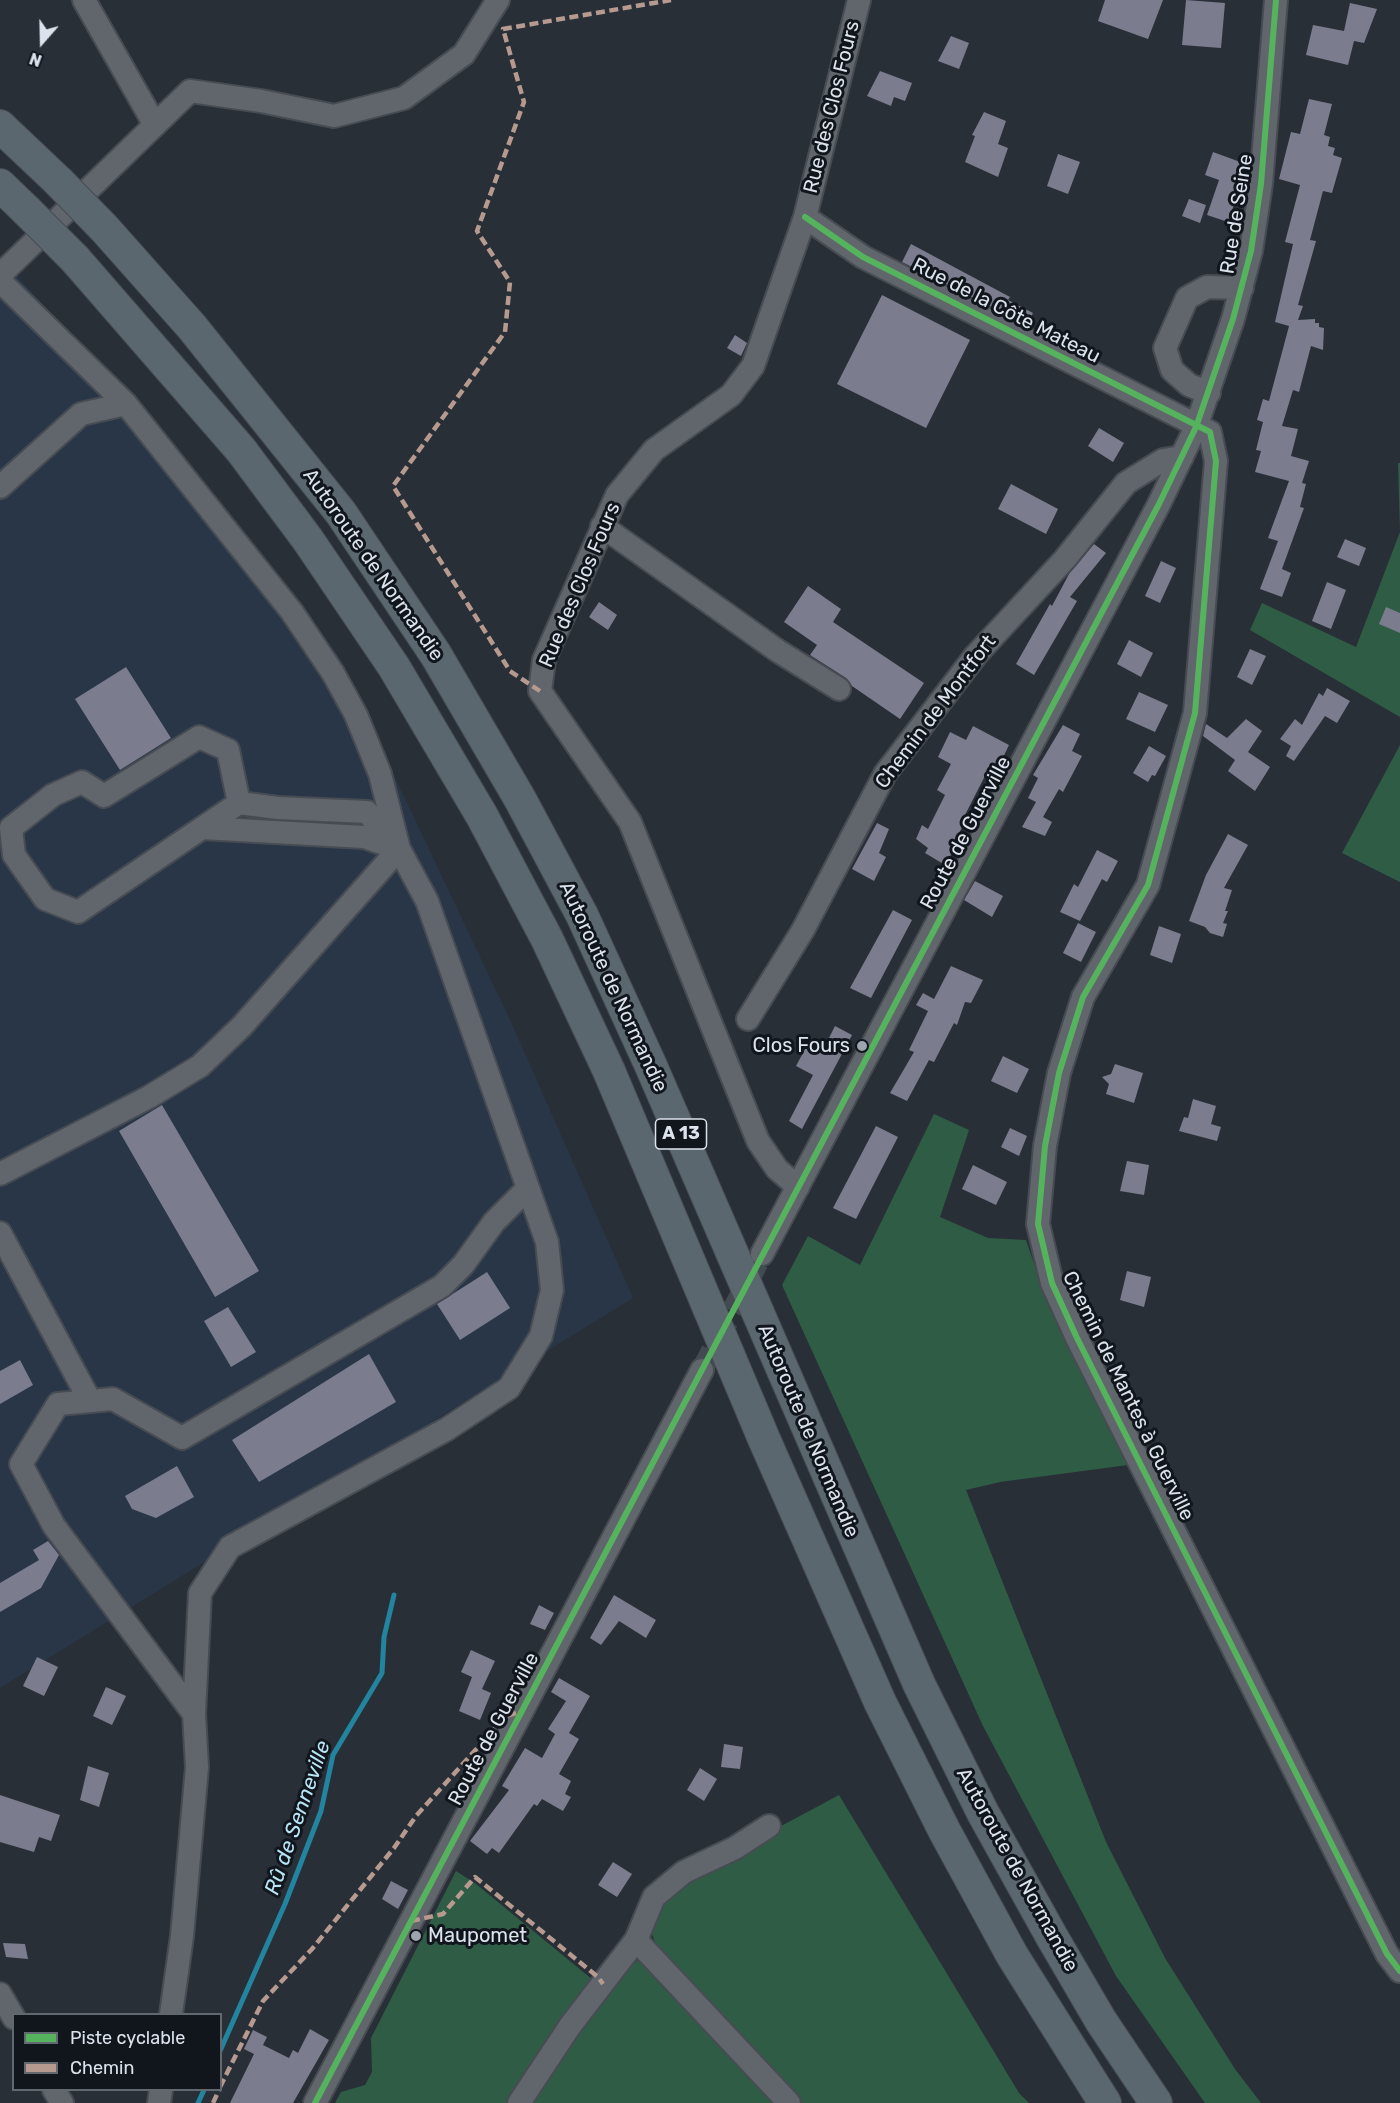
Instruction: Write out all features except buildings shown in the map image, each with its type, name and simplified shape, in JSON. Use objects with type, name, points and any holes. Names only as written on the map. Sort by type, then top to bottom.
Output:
[{"type":"highway","name":"Autoroute de Normandie","points":[[0,126],[104,228],[192,327],[341,513],[436,655],[520,799],[582,915],[651,1065],[919,1684],[983,1813],[1101,2021],[1156,2103]]},
{"type":"highway","name":"Autoroute de Normandie","points":[[0,185],[75,259],[241,450],[308,540],[394,667],[482,816],[547,939],[609,1071],[764,1439],[880,1702],[944,1830],[1012,1955],[1105,2103]]},
{"type":"street","points":[[84,0],[155,125]]},
{"type":"street","points":[[0,275],[190,91],[261,101],[334,116],[404,99],[464,54],[498,0]]},
{"type":"street","name":"Rue des Clos Fours","points":[[798,1187],[777,1169],[762,1148],[630,822],[540,691],[543,660],[617,495],[654,450],[731,395],[753,366],[805,217],[859,0]]},
{"type":"street","name":"Rue de Seine","points":[[1196,427],[1242,288],[1251,251],[1261,184],[1276,0]]},
{"type":"street","name":"Rue de la Côte Mateau","points":[[805,217],[863,257],[1196,427]]},
{"type":"street","points":[[0,281],[126,404],[292,612],[333,673],[356,715],[380,774],[399,849]]},
{"type":"street","points":[[1209,393],[1189,385],[1172,370],[1165,348],[1187,298],[1207,287],[1242,288]]},
{"type":"street","points":[[0,487],[81,414],[126,404]]},
{"type":"street","name":"Route de Guerville","points":[[762,1254],[1196,427]]},
{"type":"street","name":"Chemin de Mantes à Guerville","points":[[1196,427],[1210,432],[1216,461],[1195,713],[1148,885],[1083,998],[1059,1073],[1045,1146],[1038,1224],[1052,1283],[1387,1954],[1400,1971]]},
{"type":"street","name":"Chemin de Montfort","points":[[748,1019],[803,930],[885,774],[976,655],[1065,559],[1126,483],[1163,460],[1182,457]]},
{"type":"street","points":[[602,526],[778,651],[839,689]]},
{"type":"street","points":[[171,2013],[182,1936],[197,1767],[194,1714],[200,1593],[230,1547],[447,1429],[509,1388],[541,1336],[552,1290],[547,1242],[428,901],[399,849],[367,812],[278,808],[239,803],[78,912],[45,898],[14,855],[11,828],[53,795],[82,782],[104,796],[199,737],[228,750],[239,803]]},
{"type":"street","points":[[202,828],[364,837],[399,849]]},
{"type":"street","points":[[0,1174],[149,1097],[200,1066],[242,1026],[399,849]]},
{"type":"street","points":[[194,1714],[54,1526],[21,1464],[58,1404],[113,1399],[182,1438],[442,1286],[463,1264],[494,1222],[528,1188]]},
{"type":"street","points":[[0,1233],[90,1401]]},
{"type":"street","name":"Route de Guerville","points":[[315,2103],[702,1370]]},
{"type":"street","points":[[519,2103],[570,2026],[636,1940],[654,1897],[684,1872],[735,1848],[769,1826]]},
{"type":"street","points":[[636,1940],[789,2103]]},
{"type":"street","points":[[0,1994],[12,2015]]},
{"type":"shaded area","points":[[0,257],[194,472],[336,653],[511,1022],[633,1298],[0,1688]]},
{"type":"green space","points":[[1398,463],[1400,463],[1400,532]]},
{"type":"green space","points":[[1400,532],[1400,717],[1250,630],[1262,603],[1356,647]]},
{"type":"green space","points":[[1400,745],[1400,882],[1342,853]]},
{"type":"green space","points":[[934,1114],[969,1130],[940,1217],[988,1238],[1026,1240],[1048,1304],[1128,1465],[1000,1482],[966,1490],[1106,1842],[1165,1958],[1235,2069],[1261,2103],[1205,2103],[1116,1976],[983,1726],[782,1285],[808,1236],[860,1265]]},
{"type":"green space","points":[[839,1795],[1019,2093],[1029,2103],[802,2103],[657,1947],[652,1934],[663,1901],[686,1877]]},
{"type":"green space","points":[[456,1871],[476,1884],[593,1980],[510,2103],[335,2103],[341,2092],[365,2085],[372,2072],[371,2038]]},
{"type":"green space","points":[[639,1960],[655,1967],[780,2103],[525,2103],[617,1972]]},
{"type":"waterway","name":"Rû de Senneville","points":[[222,2046],[285,1904],[321,1811],[333,1755],[382,1673],[384,1637],[394,1595]]},
{"type":"waterway","name":"Rû de Senneville","points":[[198,2103],[204,2091]]},
{"type":"tunnel","points":[[702,1370],[762,1254]]},
{"type":"marked path","points":[[540,691],[510,671],[393,486],[505,332],[510,282],[477,231],[524,102],[503,29],[671,0]]},
{"type":"marked path","points":[[222,2083],[263,2001],[312,1949],[394,1848],[416,1816],[506,1716],[523,1711]]},
{"type":"marked path","points":[[411,1921],[443,1914],[475,1877],[598,1977],[603,1984]]},
{"type":"marked path","points":[[213,2103],[219,2091]]},
{"type":"cycle path","points":[[315,2103],[1159,504],[1196,427],[1233,319],[1251,251],[1261,184],[1276,0]]},
{"type":"cycle path","points":[[805,217],[863,257],[1210,432],[1216,461],[1195,713],[1148,885],[1083,997],[1059,1073],[1045,1146],[1038,1224],[1052,1283],[1077,1338],[1387,1954],[1400,1971]]},
{"type":"place","name":"Clos Fours","points":[[862,1046]]},
{"type":"place","name":"Maupomet","points":[[416,1936]]}]
